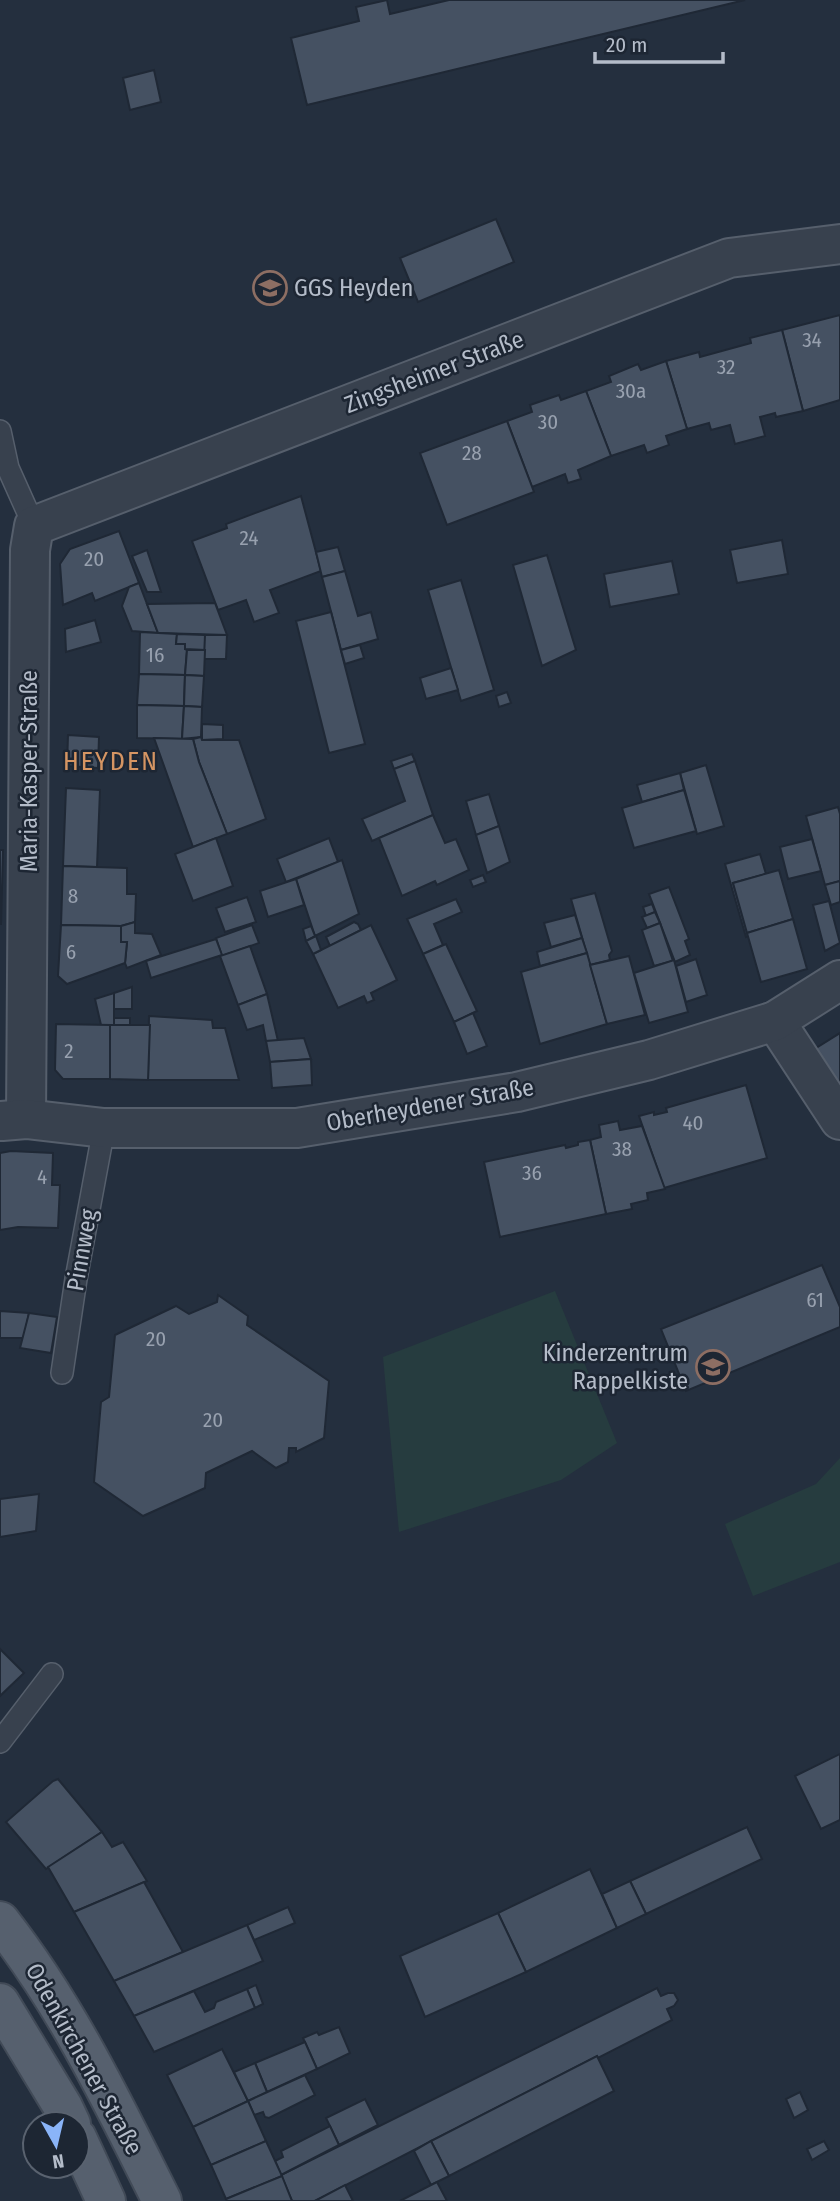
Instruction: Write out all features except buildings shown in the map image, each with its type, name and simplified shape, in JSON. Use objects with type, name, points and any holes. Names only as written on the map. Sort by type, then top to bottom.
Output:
[{"type":"main road","name":"Odenkirchener Straße","points":[[0,1922],[23,1950],[106,2088],[162,2201]]},
{"type":"main road","name":"Odenkirchener Straße","points":[[0,2003],[64,2110]]},
{"type":"main road","name":"Odenkirchener Straße","points":[[91,2168],[106,2201]]},
{"type":"street","name":"Zingsheimer Straße","points":[[21,543],[729,258],[840,244]]},
{"type":"street","name":"Maria-Kasper-Straße","points":[[13,1120],[21,543]]},
{"type":"street","name":"Oberheydener Straße","points":[[13,1120],[104,1128],[297,1128],[517,1092],[649,1060],[775,1021],[840,980]]},
{"type":"street","points":[[775,1021],[840,1120]]},
{"type":"lane","name":"Maria-Kasper-Straße","points":[[0,431],[21,543]]},
{"type":"lane","name":"Pinnweg","points":[[62,1373],[104,1128]]},
{"type":"lane","points":[[0,1742],[52,1674]]},
{"type":"green space","points":[[555,1291],[617,1443],[561,1480],[399,1532],[383,1357]]},
{"type":"green space","points":[[840,1458],[840,1562],[753,1596],[725,1524],[816,1484]]},
{"type":"place","name":"GGS Heyden","points":[[270,288]]},
{"type":"place","name":"Kinderzentrum Rappelkiste","points":[[713,1367]]},
{"type":"district","name":"HEYDEN","points":[[111,761]]}]
